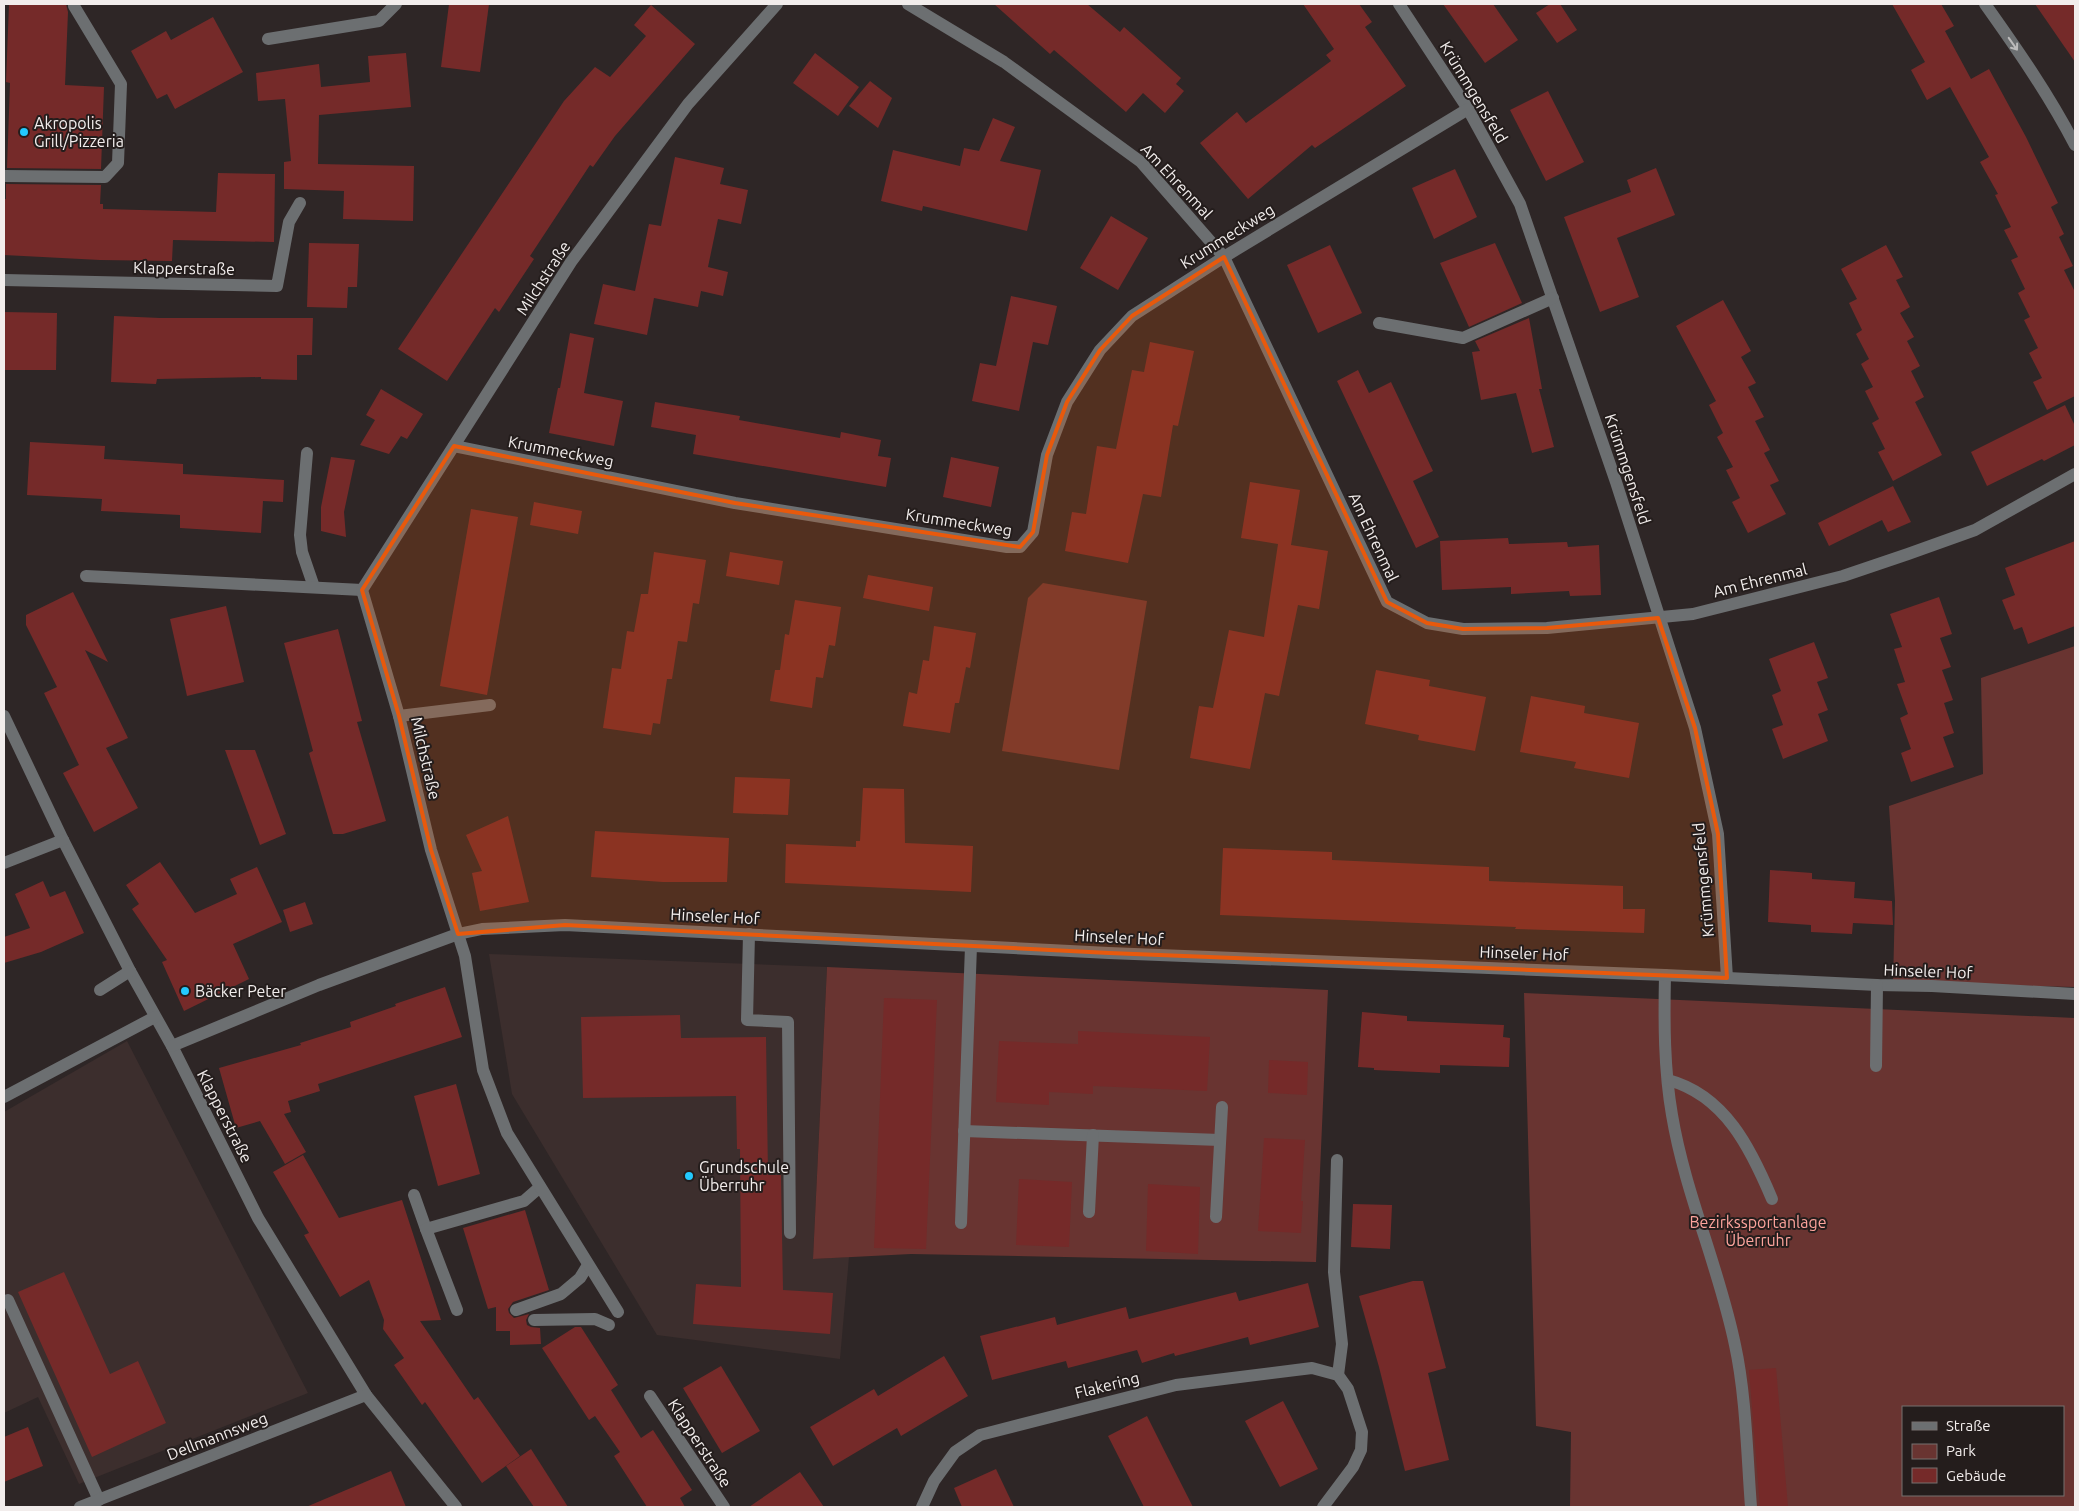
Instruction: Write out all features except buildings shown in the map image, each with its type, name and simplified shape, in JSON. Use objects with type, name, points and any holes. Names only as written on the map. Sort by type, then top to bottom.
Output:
[{"type":"street","points":[[268,39],[379,22],[396,4]]},
{"type":"street","name":"Milchstraße","points":[[458,934],[431,850],[399,716],[362,590],[571,262],[688,104],[777,4]]},
{"type":"street","name":"Am Ehrenmal","points":[[908,4],[1004,62],[1141,162],[1224,257],[1387,602],[1427,623],[1463,629],[1546,628],[1693,614],[1826,580],[1975,530],[2075,474]]},
{"type":"street","name":"Krümmgensfeld","points":[[1398,4],[1468,109],[1520,204],[1616,482],[1658,618],[1695,728],[1718,834],[1727,978]]},
{"type":"street","points":[[1985,4],[2026,62],[2062,120],[2075,145]]},
{"type":"street","points":[[4,176],[105,177],[118,164],[121,84],[74,6]]},
{"type":"street","name":"Krummeckweg","points":[[454,446],[735,503],[999,546],[1020,547],[1033,532],[1047,455],[1067,402],[1100,350],[1132,316],[1224,257],[1468,109]]},
{"type":"street","name":"Klapperstraße","points":[[4,280],[276,286],[289,222],[300,203]]},
{"type":"street","points":[[1379,323],[1463,338],[1553,298]]},
{"type":"street","points":[[307,453],[300,535],[302,552],[314,587]]},
{"type":"street","points":[[86,576],[362,590]]},
{"type":"street","points":[[399,716],[490,706]]},
{"type":"street","name":"Klapperstraße","points":[[4,716],[63,840],[130,971],[172,1046],[258,1218],[366,1395],[456,1507]]},
{"type":"street","points":[[4,863],[63,840]]},
{"type":"street","name":"Hinseler Hof","points":[[172,1046],[319,985],[458,934],[482,929],[565,925],[1108,953],[1932,986],[2075,994]]},
{"type":"street","points":[[458,934],[465,956],[484,1070],[507,1133],[618,1312]]},
{"type":"street","points":[[749,934],[747,1020],[788,1022],[790,1233]]},
{"type":"street","points":[[961,1223],[971,946]]},
{"type":"street","points":[[100,990],[130,971]]},
{"type":"street","points":[[1665,975],[1668,1080],[1672,1114],[1681,1158],[1735,1346],[1751,1507]]},
{"type":"street","points":[[1876,1066],[1877,985]]},
{"type":"street","points":[[4,1097],[156,1017]]},
{"type":"street","points":[[1668,1080],[1684,1084],[1703,1095],[1732,1123],[1754,1157],[1772,1199]]},
{"type":"street","points":[[1216,1218],[1222,1106]]},
{"type":"street","points":[[964,1131],[1220,1140]]},
{"type":"street","points":[[1089,1212],[1093,1136]]},
{"type":"street","points":[[1323,1507],[1352,1467],[1361,1450],[1362,1432],[1348,1389],[1338,1375],[1342,1344],[1334,1272],[1337,1160]]},
{"type":"street","points":[[426,1229],[524,1201],[540,1187]]},
{"type":"street","points":[[414,1194],[457,1310]]},
{"type":"street","points":[[516,1310],[561,1294],[580,1278],[588,1264]]},
{"type":"street","points":[[8,1300],[99,1500]]},
{"type":"street","points":[[534,1320],[595,1319],[609,1325]]},
{"type":"street","name":"Flakering","points":[[922,1507],[934,1481],[955,1452],[980,1435],[1176,1385],[1312,1368],[1338,1375]]},
{"type":"street","name":"Dellmannsweg","points":[[80,1507],[366,1395]]},
{"type":"street","name":"Klapperstraße","points":[[650,1396],[724,1507]]},
{"type":"highlighted area","points":[[1224,257],[1387,602],[1427,623],[1463,629],[1547,628],[1658,618],[1695,728],[1718,834],[1727,978],[1109,953],[565,925],[458,934],[431,850],[399,716],[362,590],[454,446],[735,503],[1020,547],[1033,532],[1047,455],[1067,402],[1100,350],[1132,316]]},
{"type":"shaded area","name":"Grundschule Überruhr","points":[[489,954],[827,967],[813,1259],[849,1257],[840,1359],[657,1335],[512,1094]]},
{"type":"shaded area","points":[[127,1041],[308,1393],[79,1484],[38,1397],[4,1413],[4,1112]]},
{"type":"green space","points":[[1043,583],[1147,601],[1119,770],[1002,751],[1028,598]]},
{"type":"green space","points":[[2075,646],[2075,987],[1893,983],[1895,901],[1889,806],[1983,774],[1981,678]]},
{"type":"green space","points":[[827,967],[1328,990],[1316,1262],[911,1254],[813,1259]]},
{"type":"green space","name":"Bezirkssportanlage Überruhr","points":[[1524,993],[2075,1018],[2075,1507],[1570,1507],[1571,1432],[1536,1426]]},
{"type":"place","name":"Akropolis Grill/Pizzeria","points":[[24,132]]},
{"type":"place","name":"Bäcker Peter","points":[[185,991]]},
{"type":"place","name":"Grundschule Überruhr","points":[[689,1176]]}]
